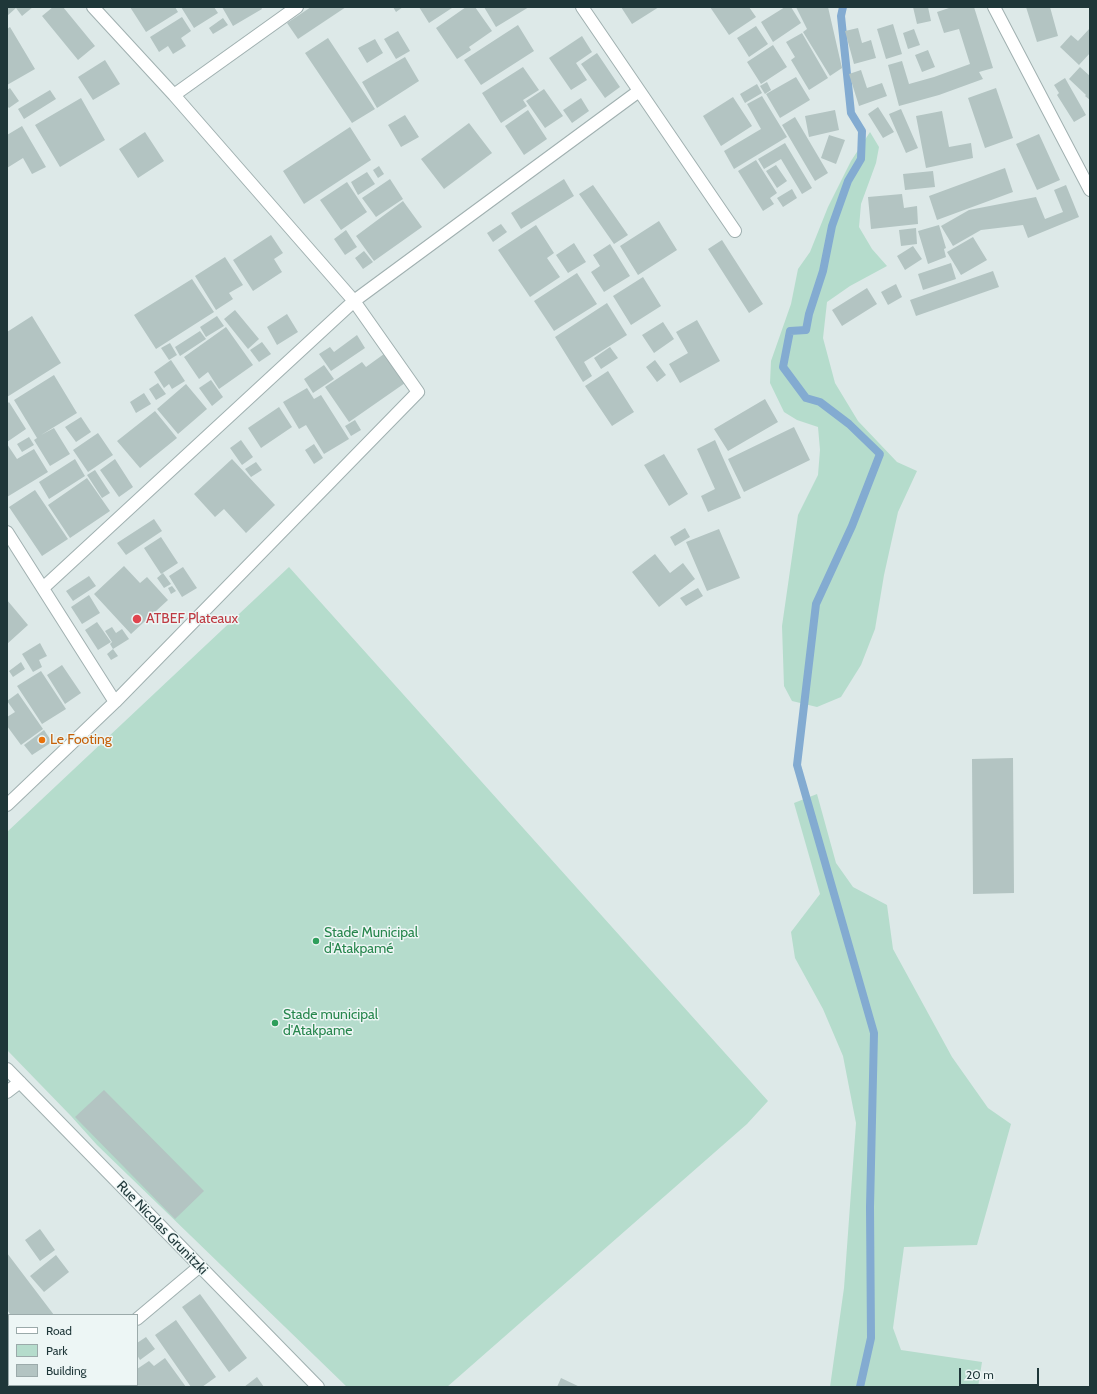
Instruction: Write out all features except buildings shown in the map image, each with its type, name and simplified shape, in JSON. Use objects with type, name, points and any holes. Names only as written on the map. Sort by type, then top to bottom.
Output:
[{"type":"street","points":[[7,805],[115,702],[418,392],[354,301],[174,95],[93,7]]},
{"type":"street","points":[[174,95],[297,7]]},
{"type":"street","points":[[582,7],[735,231]]},
{"type":"street","points":[[994,7],[1090,190]]},
{"type":"street","points":[[43,588],[354,301],[639,91]]},
{"type":"street","points":[[7,532],[115,702]]},
{"type":"street","name":"Rue Nicolas Grunitzki","points":[[7,1069],[318,1387]]},
{"type":"street","points":[[7,1092],[20,1082]]},
{"type":"street","points":[[138,1318],[200,1266]]},
{"type":"green space","points":[[870,132],[879,147],[876,163],[861,204],[859,227],[872,249],[887,266],[850,286],[827,302],[823,338],[835,383],[858,421],[897,462],[917,471],[898,512],[884,575],[875,629],[861,665],[841,697],[817,707],[792,701],[784,686],[782,626],[798,515],[818,475],[820,450],[818,427],[797,420],[784,412],[770,383],[771,361],[791,304],[798,269],[810,252],[828,207],[851,161]]},
{"type":"green space","name":"Stade Municipal d'Atakpamé","points":[[289,567],[768,1101],[747,1124],[447,1387],[347,1387],[97,1145],[7,1050],[7,832]]},
{"type":"green space","points":[[817,794],[836,863],[853,887],[887,905],[893,949],[952,1057],[988,1108],[1011,1124],[977,1245],[904,1247],[893,1328],[901,1350],[982,1362],[978,1387],[830,1387],[844,1288],[856,1123],[843,1056],[823,1009],[795,958],[791,932],[820,894],[794,803]]},
{"type":"waterway","points":[[843,7],[841,16],[851,113],[862,131],[861,159],[848,181],[832,226],[823,271],[809,314],[806,330],[790,331],[783,367],[806,398],[820,402],[849,424],[880,454],[852,526],[816,604],[797,765],[874,1033],[870,1207],[871,1338],[860,1387]]},
{"type":"place","name":"ATBEF Plateaux","points":[[137,619]]},
{"type":"place","name":"Le Footing","points":[[42,740]]},
{"type":"place","name":"Stade Municipal d'Atakpamé","points":[[316,941]]},
{"type":"place","name":"Stade municipal d'Atakpame","points":[[275,1023]]}]
